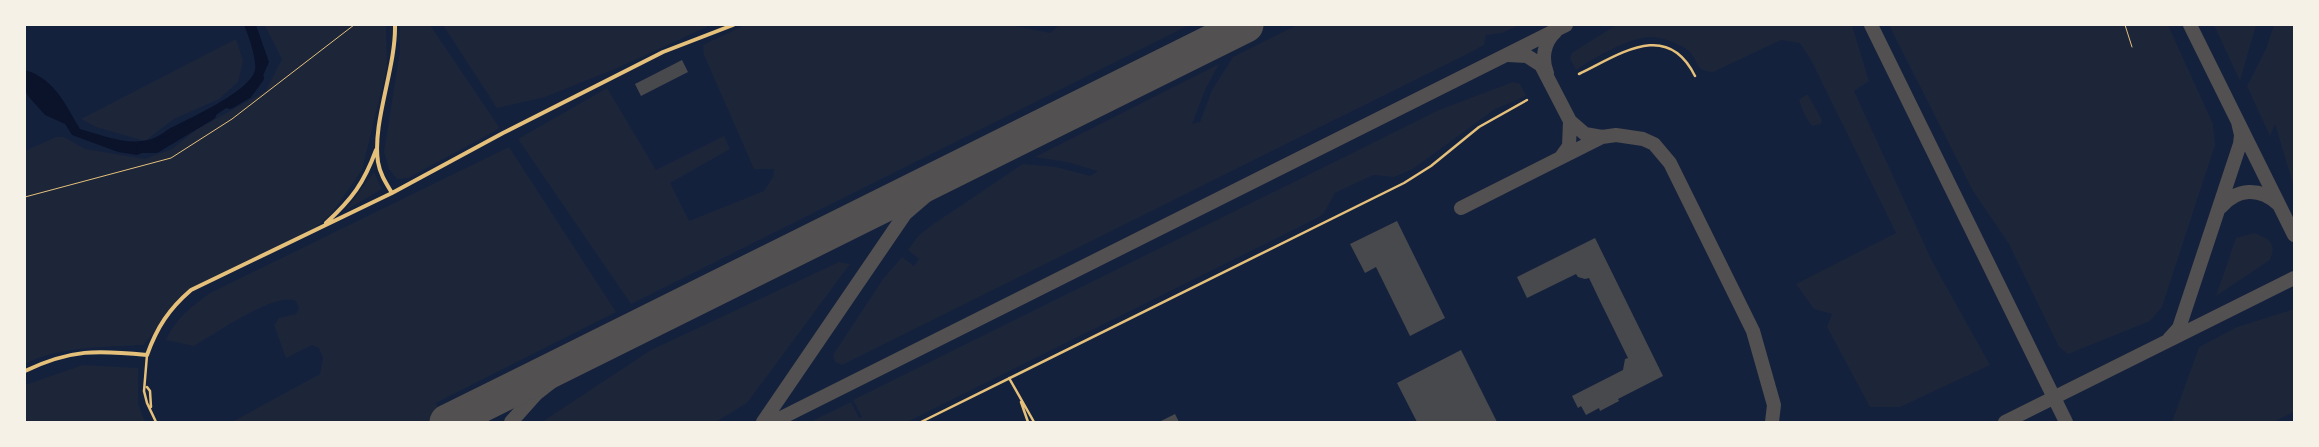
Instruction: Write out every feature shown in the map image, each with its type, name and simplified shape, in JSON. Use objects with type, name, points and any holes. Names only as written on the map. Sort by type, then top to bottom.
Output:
[{"type":"street","points":[[324,226],[361,186],[377,148],[393,52],[395,25]]},
{"type":"street","points":[[156,422],[147,403],[144,390],[146,386],[147,354],[163,319],[175,304],[191,290],[392,194],[504,133],[663,52],[733,25]]},
{"type":"street","points":[[1579,74],[1636,46],[1659,44],[1683,56],[1695,76]]},
{"type":"street","points":[[922,422],[1404,183],[1431,166],[1478,127],[1528,100]]},
{"type":"street","points":[[377,148],[381,174],[392,194]]},
{"type":"street","points":[[25,371],[50,359],[70,354],[103,351],[147,354]]},
{"type":"street","points":[[1009,378],[1028,422]]},
{"type":"street","points":[[146,386],[150,391],[151,409]]},
{"type":"street","points":[[1020,400],[1029,410],[1034,422]]},
{"type":"lane","points":[[2125,25],[2132,47]]},
{"type":"path","points":[[25,197],[171,158],[188,149],[232,119],[354,25]]},
{"type":"shaded area","points":[[244,25],[256,25],[269,62],[262,78],[238,100],[216,115],[184,129],[162,145],[137,155],[118,152],[72,135],[65,124],[45,115],[25,90],[25,70],[35,74],[52,86],[80,129],[125,141],[147,140],[157,137],[217,104],[242,87],[251,78],[255,70],[255,60]]},
{"type":"shaded area","points":[[386,25],[387,67],[362,170],[332,213],[307,234],[193,288],[143,345],[83,348],[38,358],[25,364],[25,151],[56,137],[64,137],[85,149],[145,159],[172,149],[196,130],[266,91],[282,59],[265,26]]},
{"type":"shaded area","points":[[400,25],[430,25],[499,127],[497,130],[408,178],[397,179],[389,169],[384,152],[400,51]]},
{"type":"shaded area","points":[[443,25],[711,25],[615,69],[545,97],[497,108]]},
{"type":"shaded area","points":[[745,25],[1009,25],[1050,33],[1059,25],[1189,25],[631,304],[518,139],[607,88],[656,170],[724,136],[730,149],[670,183],[689,221],[764,191],[773,177],[774,169],[754,169],[704,55],[703,45]]},
{"type":"shaded area","points":[[1297,25],[1519,25],[1502,33],[1486,35],[1484,45],[1467,54],[842,365],[835,362],[833,355],[883,279],[902,257],[914,266],[919,259],[908,250],[919,235],[932,225],[1023,164],[1056,167],[1090,176],[1098,171],[1067,162],[1035,157],[1219,64],[1206,88],[1192,124],[1200,122],[1212,90],[1233,57]]},
{"type":"shaded area","points":[[1616,25],[1852,25],[1869,81],[1854,91],[1932,261],[1990,365],[1900,407],[1870,407],[1827,327],[1832,314],[1814,309],[1796,284],[1896,233],[1811,60],[1800,43],[1781,40],[1713,72],[1700,68],[1689,51],[1681,46],[1665,39],[1649,37],[1621,45],[1576,70],[1570,58],[1572,53]]},
{"type":"shaded area","points":[[1889,25],[2168,25],[2213,124],[2215,145],[2162,307],[2150,321],[2068,354],[2059,347],[2009,244],[1973,191]]},
{"type":"shaded area","points":[[2214,25],[2256,25],[2240,81]]},
{"type":"shaded area","points":[[2274,25],[2294,25],[2294,187],[2275,124],[2270,136],[2247,86],[2266,49]]},
{"type":"shaded area","points":[[236,39],[243,61],[238,82],[219,99],[174,119],[145,141],[96,127],[81,119]]},
{"type":"shaded area","points":[[1513,82],[1520,84],[1526,96],[1495,109],[1413,169],[1394,177],[1373,175],[1335,193],[1324,213],[1319,217],[907,422],[810,422],[851,402],[859,418],[862,417],[853,400],[1439,110]]},
{"type":"shaded area","points":[[1808,95],[1822,120],[1821,124],[1812,126],[1806,117],[1799,100]]},
{"type":"shaded area","points":[[509,147],[616,312],[436,403],[445,422],[232,422],[320,374],[323,358],[319,348],[312,345],[286,358],[274,325],[279,318],[296,314],[299,308],[296,301],[275,302],[260,308],[194,346],[166,340],[179,319],[210,293]]},
{"type":"shaded area","points":[[374,172],[382,189],[346,210]]},
{"type":"shaded area","points":[[2254,233],[2268,239],[2272,245],[2273,249],[2270,260],[2216,296],[2236,238]]},
{"type":"shaded area","points":[[839,262],[850,264],[747,403],[716,422],[542,422],[651,350]]},
{"type":"shaded area","points":[[2294,310],[2294,412],[2273,422],[2172,422],[2199,347],[2237,327]]},
{"type":"shaded area","points":[[83,365],[138,368],[138,404],[145,422],[25,422],[25,385]]},
{"type":"building","points":[[682,60],[688,72],[641,96],[635,84]]},
{"type":"building","points":[[1397,221],[1445,318],[1410,336],[1376,267],[1365,273],[1350,244]]},
{"type":"building","points":[[1595,238],[1663,376],[1618,399],[1619,401],[1600,411],[1599,408],[1586,415],[1581,406],[1578,408],[1572,396],[1623,370],[1625,359],[1628,358],[1589,278],[1578,277],[1576,274],[1527,298],[1517,277]]},
{"type":"building","points":[[1461,350],[1497,422],[1417,422],[1397,383]]},
{"type":"building","points":[[1175,414],[1179,422],[1159,422]]},
{"type":"waterway","points":[[230,104],[247,94],[259,78]]},
{"type":"waterway","points":[[142,148],[156,148],[211,115]]},
{"type":"taxiway","points":[[773,422],[1566,25]]},
{"type":"taxiway","points":[[1871,25],[2066,422]]},
{"type":"taxiway","points":[[2190,25],[2294,235]]},
{"type":"taxiway","points":[[1547,73],[1544,62],[1546,45],[1556,31]]},
{"type":"taxiway","points":[[1508,55],[1527,56],[1541,65],[1570,121],[1585,134],[1602,137],[1616,135],[1643,139],[1654,144],[1670,163],[1753,331],[1774,405],[1772,422]]},
{"type":"taxiway","points":[[1561,157],[1569,146],[1570,121]]},
{"type":"taxiway","points":[[2169,339],[2179,328],[2240,144],[2241,135],[2238,122]]},
{"type":"taxiway","points":[[1461,208],[1602,137]]},
{"type":"taxiway","points":[[763,422],[905,214],[941,183],[974,161]]},
{"type":"taxiway","points":[[2221,207],[2234,196],[2249,192],[2264,195],[2278,204]]},
{"type":"taxiway","points":[[2005,422],[2294,278]]},
{"type":"taxiway","points":[[511,422],[536,394],[591,351]]},
{"type":"runway","points":[[447,422],[1246,25]]}]
